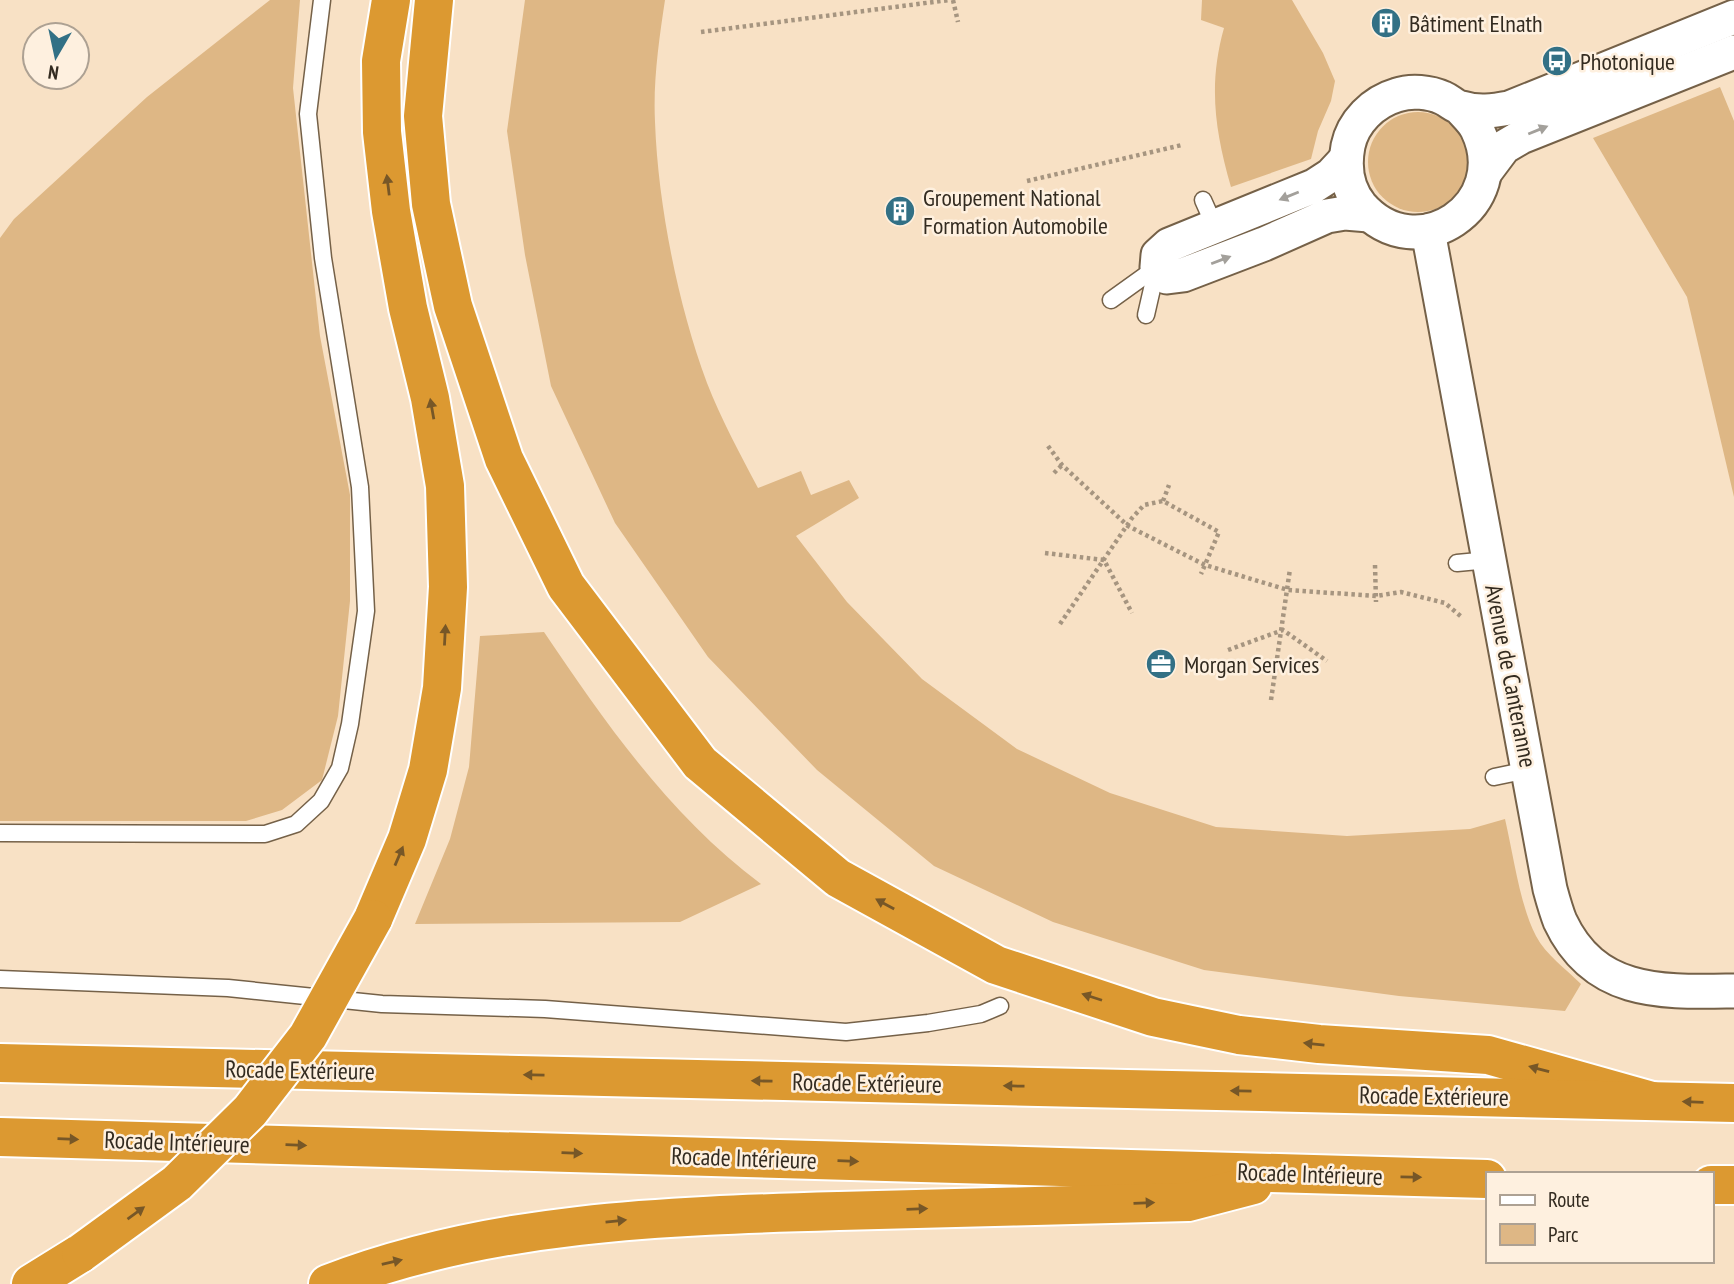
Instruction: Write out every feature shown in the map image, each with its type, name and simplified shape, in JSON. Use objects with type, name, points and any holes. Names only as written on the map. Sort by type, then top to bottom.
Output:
[{"type":"highway","points":[[31,1284],[81,1253],[177,1182],[250,1111],[308,1036],[373,919],[407,839],[428,770],[442,688],[448,587],[445,486],[430,398],[408,308],[391,211],[382,132],[381,61],[391,0]]},
{"type":"highway","points":[[434,0],[423,116],[431,204],[453,306],[504,459],[566,586],[700,763],[838,878],[996,965],[1153,1017],[1239,1035],[1319,1044],[1488,1055],[1652,1101]]},
{"type":"highway","name":"Rocade Extérieure","points":[[0,1061],[77,1065],[1734,1103]]},
{"type":"highway","name":"Rocade Intérieure","points":[[0,1137],[1486,1179]]},
{"type":"highway","points":[[328,1284],[373,1267],[533,1231],[644,1218],[1188,1202],[1294,1174]]},
{"type":"highway","points":[[1713,1185],[1734,1185]]},
{"type":"street","points":[[1734,17],[1509,108],[1489,112],[1461,108],[1441,97],[1419,92],[1397,94],[1377,104],[1361,119],[1349,138],[1345,160],[1348,181],[1356,200],[1369,215],[1387,226],[1407,232],[1428,231],[1449,225],[1467,211],[1479,192],[1486,171],[1504,147],[1521,137],[1734,52]]},
{"type":"street","points":[[1461,108],[1476,126],[1484,148],[1486,171]]},
{"type":"street","points":[[1345,160],[1331,175],[1314,186],[1209,213],[1158,255],[1157,267],[1167,277],[1183,275],[1327,216],[1345,213],[1369,215]]},
{"type":"street","name":"Avenue de Canteranne","points":[[1428,231],[1473,562],[1528,770],[1550,890],[1561,921],[1579,950],[1617,980],[1666,992],[1734,991]]},
{"type":"lane","points":[[0,833],[265,834],[296,824],[321,801],[340,768],[350,724],[366,611],[360,487],[323,258],[308,114],[322,0]]},
{"type":"lane","points":[[1111,300],[1157,267]]},
{"type":"lane","points":[[1146,314],[1157,267]]},
{"type":"lane","points":[[1494,777],[1528,770]]},
{"type":"lane","points":[[0,979],[228,988],[382,1004],[545,1009],[846,1032],[981,1014],[999,1006]]},
{"type":"path","points":[[701,32],[951,0],[958,22]]},
{"type":"path","points":[[1027,181],[1182,145]]},
{"type":"path","points":[[1048,446],[1062,465],[1128,526],[1205,565],[1288,590],[1376,599],[1401,592],[1446,603],[1463,618]]},
{"type":"path","points":[[1055,473],[1062,465]]},
{"type":"path","points":[[1163,501],[1169,485]]},
{"type":"path","points":[[1060,625],[1144,505],[1163,501],[1219,532],[1201,574]]},
{"type":"path","points":[[1045,553],[1104,560]]},
{"type":"path","points":[[1104,560],[1132,613]]},
{"type":"path","points":[[1375,565],[1376,599]]},
{"type":"path","points":[[1271,700],[1290,569]]},
{"type":"path","points":[[1228,650],[1283,630]]},
{"type":"path","points":[[1283,630],[1327,662]]},
{"type":"green space","points":[[270,0],[300,0],[293,88],[320,336],[350,495],[350,601],[338,716],[322,780],[282,810],[246,821],[0,821],[0,238],[14,219],[147,97]]},
{"type":"green space","points":[[525,0],[665,0],[655,91],[660,187],[679,288],[707,383],[758,488],[801,471],[811,495],[849,480],[859,498],[796,536],[847,602],[922,679],[1017,749],[1110,793],[1216,827],[1347,836],[1470,829],[1505,819],[1530,924],[1551,956],[1581,984],[1565,1011],[1399,996],[1204,970],[1053,922],[934,866],[817,770],[708,657],[615,523],[551,386],[525,255],[507,131]]},
{"type":"green space","points":[[1202,0],[1292,0],[1323,53],[1335,81],[1311,159],[1231,187],[1221,147],[1215,89],[1224,28],[1201,20]]},
{"type":"green space","points":[[1720,87],[1734,121],[1734,497],[1687,297],[1593,138]]},
{"type":"green space","points":[[1418,112],[1446,120],[1460,134],[1468,162],[1460,190],[1446,204],[1418,212],[1390,204],[1376,190],[1368,162],[1376,134],[1390,120]]},
{"type":"green space","points":[[544,632],[591,701],[669,799],[728,858],[761,884],[680,922],[415,924],[450,839],[469,767],[480,636]]},
{"type":"place","name":"Bâtiment Elnath","points":[[1386,23]]},
{"type":"place","name":"Photonique","points":[[1557,61]]},
{"type":"place","name":"Groupement National Formation Automobile","points":[[900,211]]},
{"type":"place","name":"Morgan Services","points":[[1161,664]]}]
